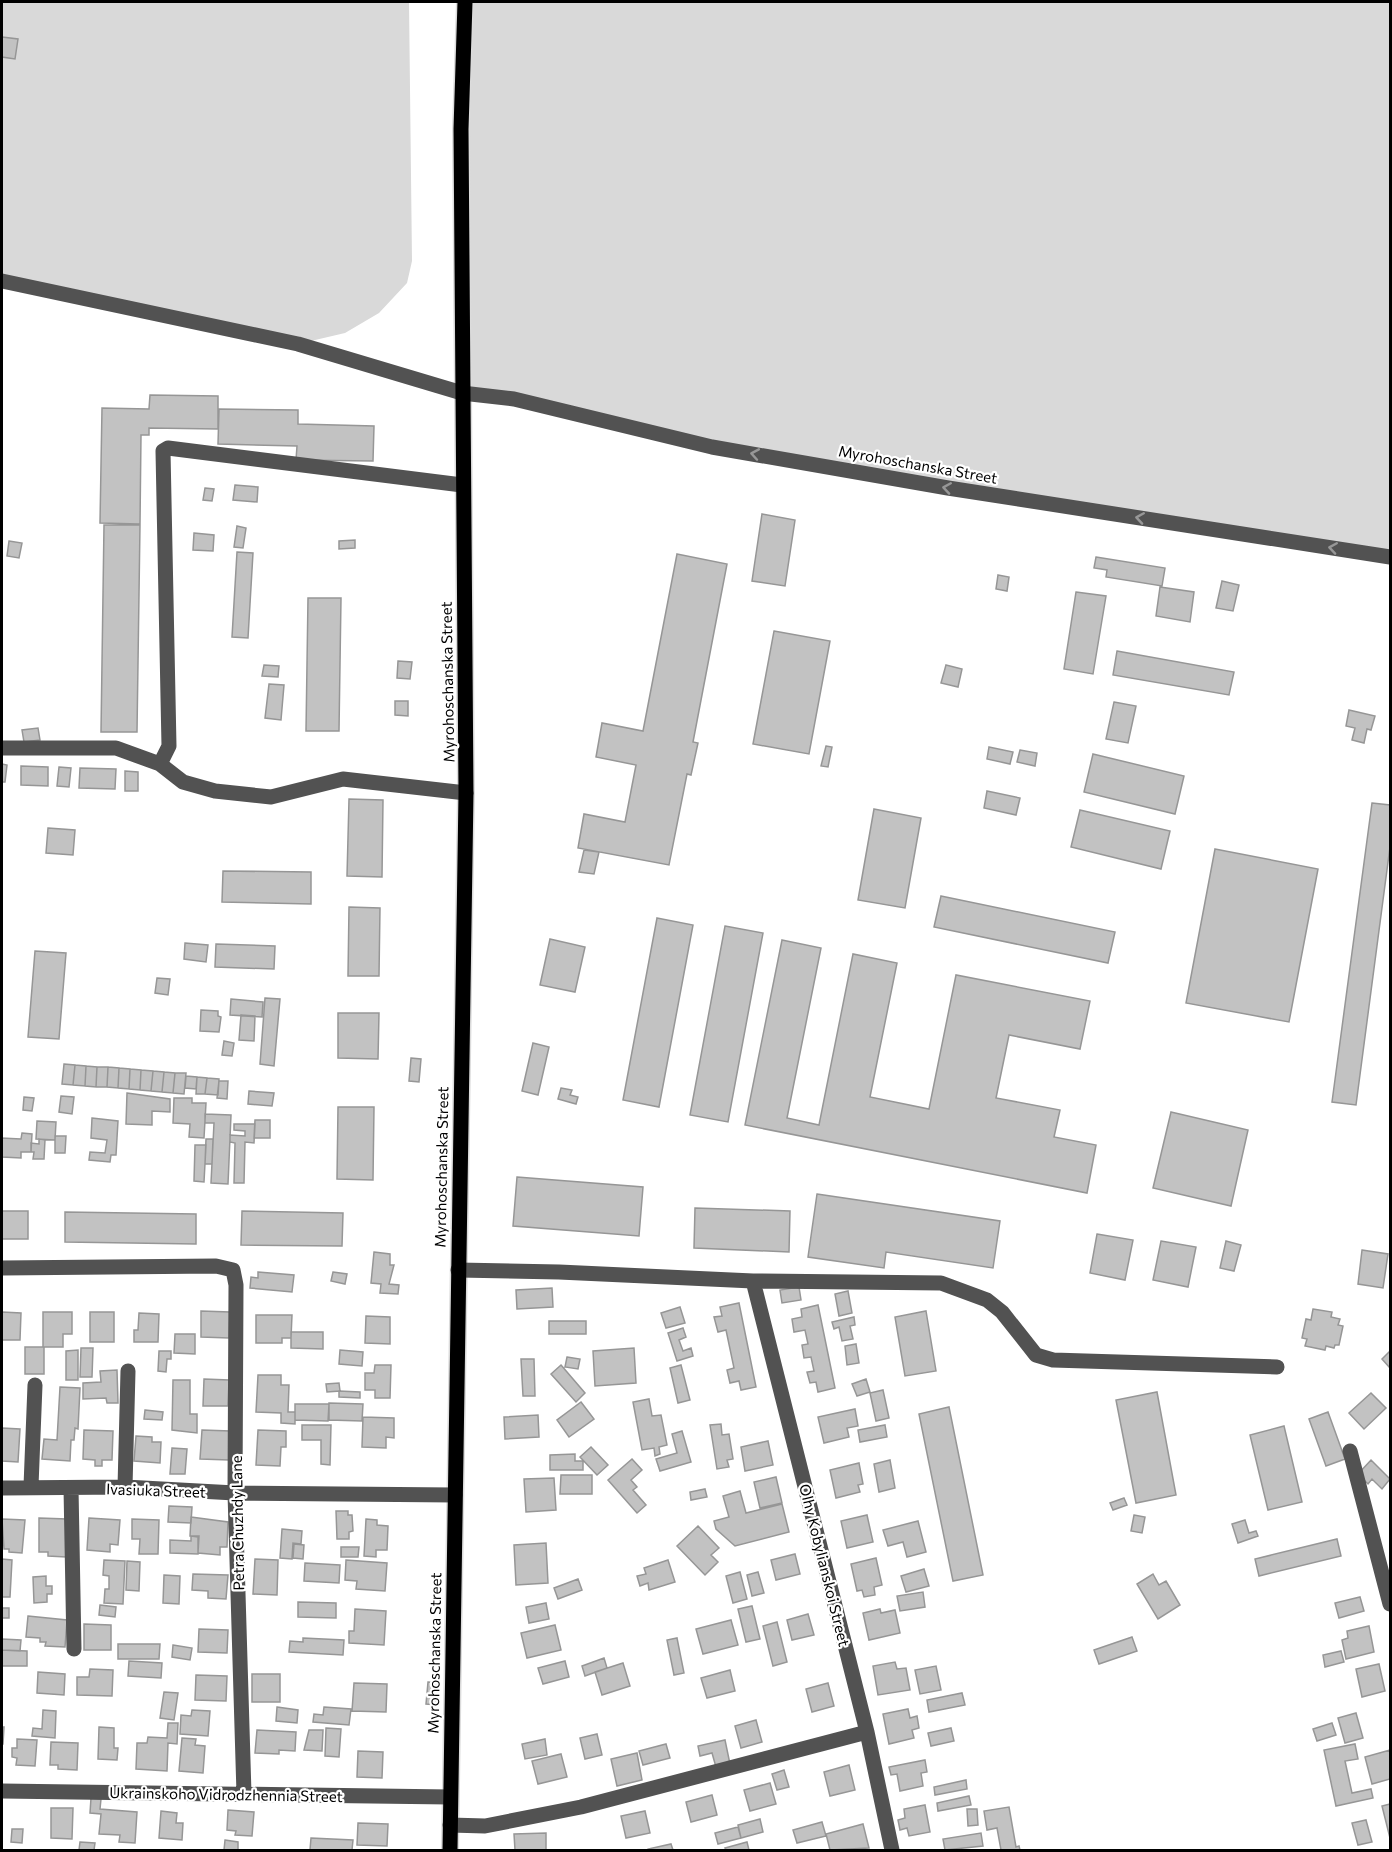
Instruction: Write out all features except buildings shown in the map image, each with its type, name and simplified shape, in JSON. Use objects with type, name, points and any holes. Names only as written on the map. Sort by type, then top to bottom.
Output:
[{"type":"main road","points":[[462,393],[461,129],[465,2]]},
{"type":"main road","name":"Myrohoschanska Street","points":[[450,1851],[466,793],[462,393]]},
{"type":"street","points":[[2,281],[298,344],[462,393]]},
{"type":"street","name":"Myrohoschanska Street","points":[[462,393],[514,399],[712,447],[948,488],[1390,557]]},
{"type":"street","points":[[160,764],[169,746],[163,451],[168,448],[462,485]]},
{"type":"street","points":[[2,748],[116,748],[160,764],[183,782],[215,791],[271,797],[343,779],[466,793]]},
{"type":"street","name":"Petra Chuzhdy Lane","points":[[2,1268],[216,1266],[233,1270],[236,1277],[235,1493],[244,1794]]},
{"type":"street","points":[[458,1270],[753,1281],[941,1283],[987,1300],[1002,1312],[1036,1355],[1053,1360],[1277,1367]]},
{"type":"street","name":"Olhy Kobylianskoi Street","points":[[753,1281],[867,1732],[892,1851]]},
{"type":"street","points":[[125,1487],[128,1371]]},
{"type":"street","points":[[31,1486],[35,1385]]},
{"type":"street","points":[[1350,1451],[1390,1604]]},
{"type":"street","name":"Ivasiuka Street","points":[[2,1488],[125,1487],[235,1493],[455,1495]]},
{"type":"street","points":[[71,1488],[74,1649]]},
{"type":"street","points":[[450,1825],[485,1826],[581,1807],[867,1732]]},
{"type":"street","name":"Ukrainskoho Vidrodzhennia Street","points":[[2,1791],[450,1797]]},
{"type":"shaded area","points":[[2,2],[409,2],[412,261],[407,283],[379,313],[345,333],[298,344],[2,281]]},
{"type":"shaded area","points":[[465,2],[1390,2],[1390,557],[948,488],[462,393]]}]
